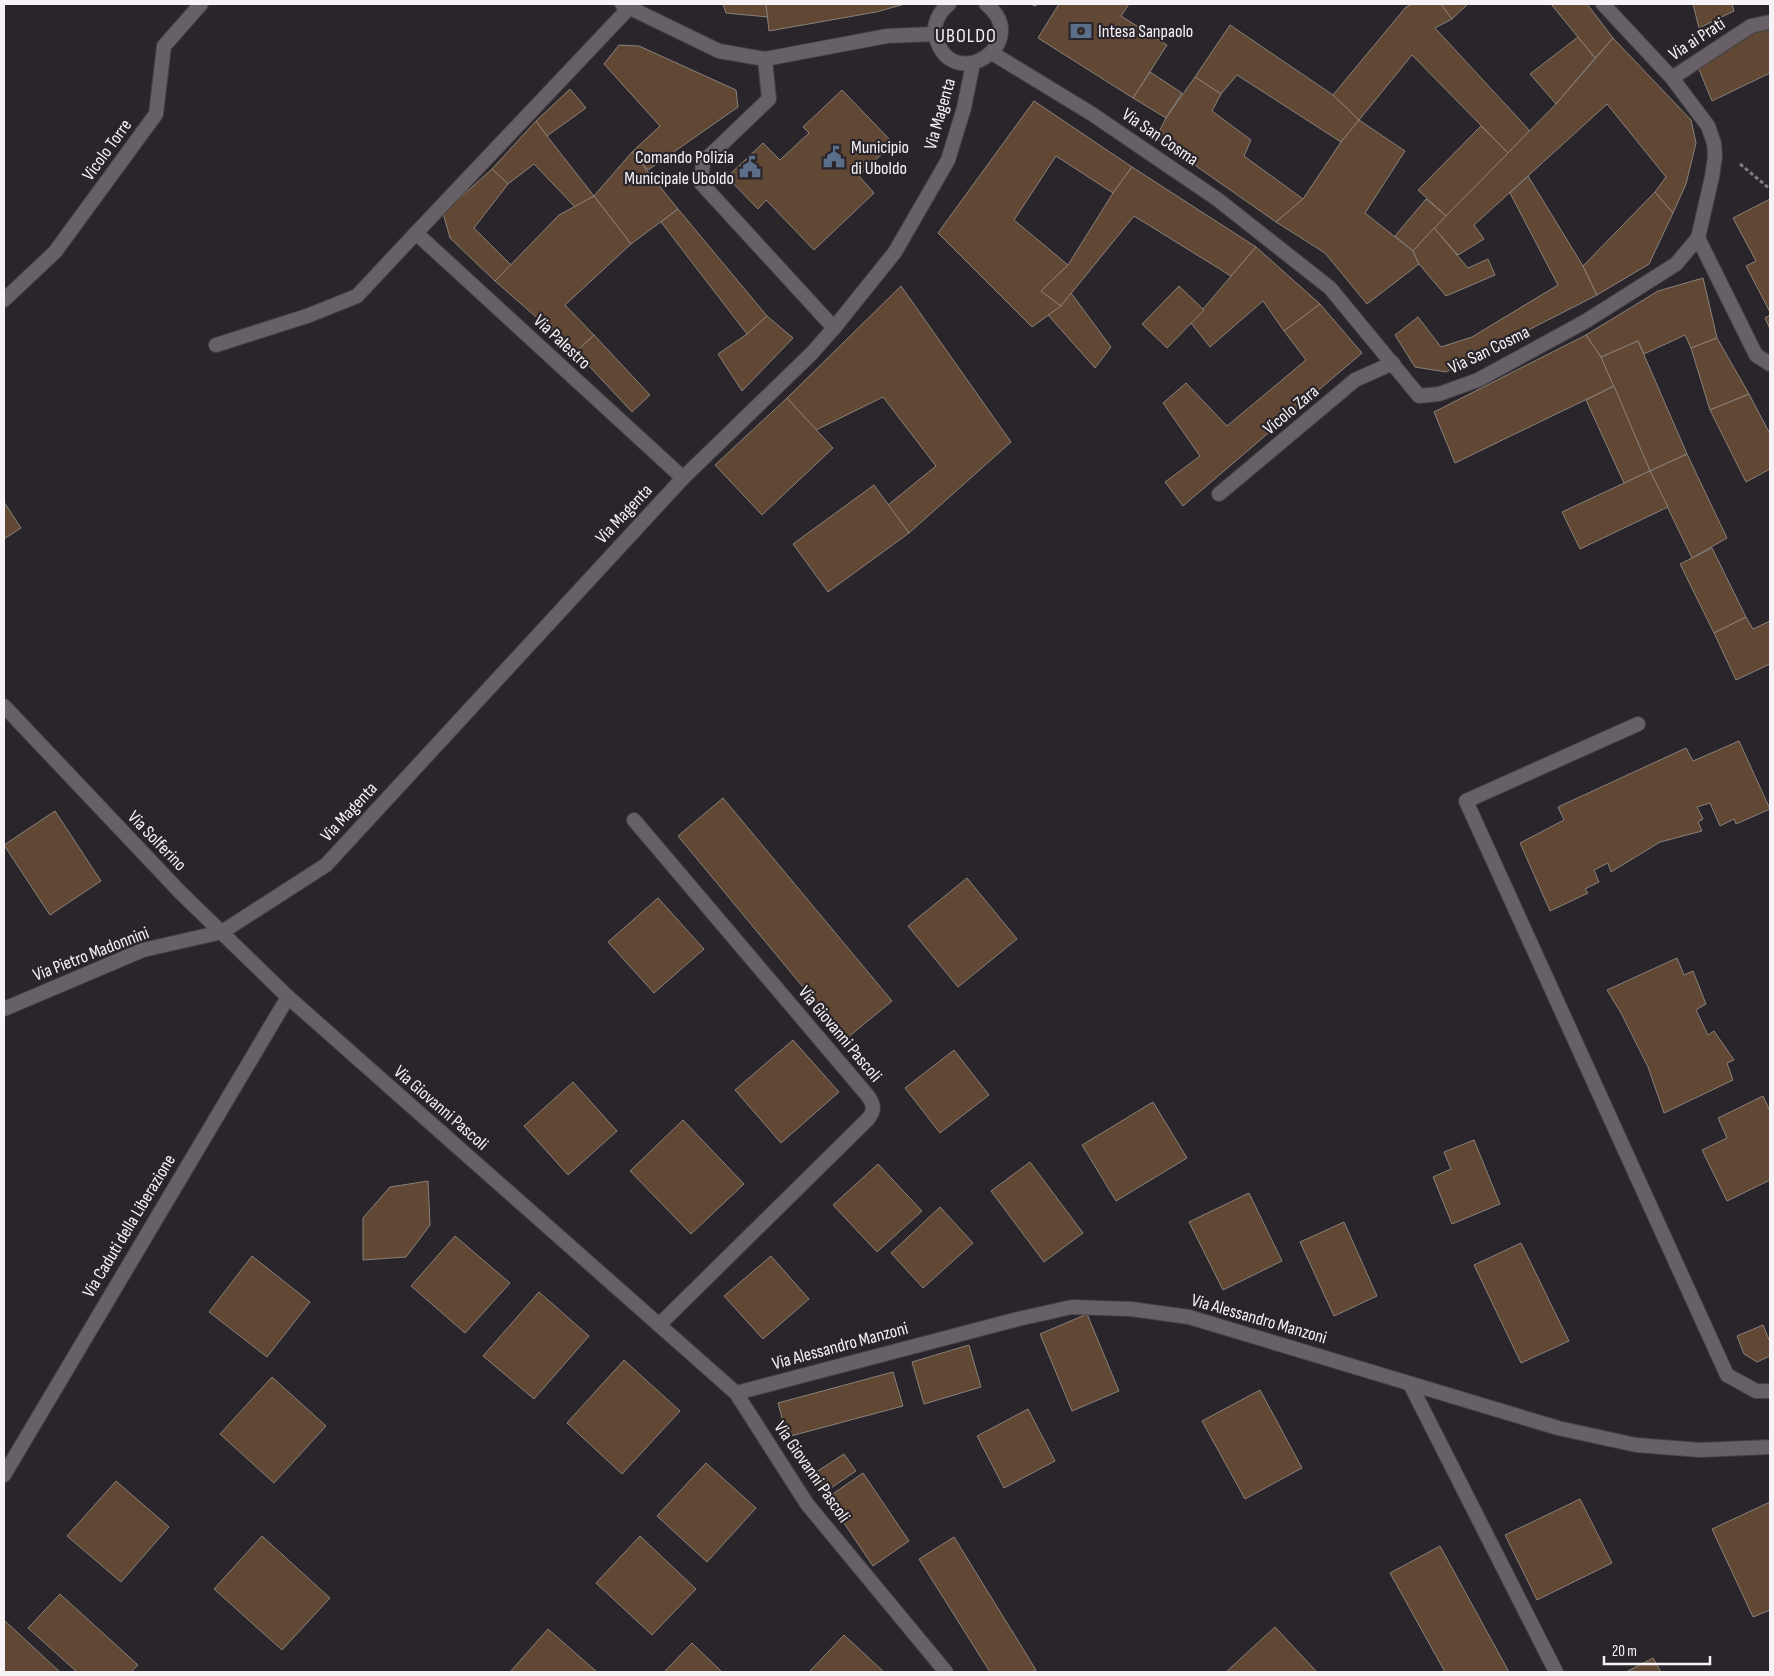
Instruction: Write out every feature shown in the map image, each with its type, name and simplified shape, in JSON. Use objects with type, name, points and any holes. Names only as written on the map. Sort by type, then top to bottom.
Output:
[{"type":"street","name":"Vicolo Torre","points":[[4,300],[56,252],[156,114],[164,46],[201,4]]},
{"type":"street","points":[[949,4],[940,13],[936,22],[935,34],[943,53],[952,60],[962,63],[973,63],[983,60],[992,53],[998,44],[1000,28],[995,12],[988,4]]},
{"type":"street","name":"Via San Cosma","points":[[992,53],[1092,114],[1217,199],[1330,288],[1419,396],[1439,394],[1478,380],[1586,321],[1676,264],[1698,238],[1715,156],[1714,143],[1708,126],[1672,78],[1603,4]]},
{"type":"street","points":[[216,345],[307,316],[357,296],[625,6],[719,51],[764,60],[887,36],[935,34]]},
{"type":"street","name":"Via ai Prati","points":[[1672,78],[1751,26],[1770,22]]},
{"type":"street","points":[[764,60],[769,99],[703,162],[701,183],[834,328]]},
{"type":"street","name":"Via Magenta","points":[[222,932],[326,864],[683,478],[812,353],[834,328],[895,252],[948,160],[964,108],[973,63]]},
{"type":"street","name":"Via Palestro","points":[[416,234],[683,478]]},
{"type":"street","points":[[1698,238],[1756,355],[1770,364]]},
{"type":"street","name":"Vicolo Zara","points":[[1220,494],[1355,380],[1393,363]]},
{"type":"street","name":"Via Solferino","points":[[4,706],[181,893],[288,997]]},
{"type":"street","points":[[1638,724],[1466,801],[1727,1375],[1756,1391],[1770,1391]]},
{"type":"street","name":"Via Giovanni Pascoli","points":[[634,820],[873,1102],[874,1108],[873,1113],[868,1119],[659,1325]]},
{"type":"street","name":"Via Pietro Madonnini","points":[[4,1009],[143,950],[222,932]]},
{"type":"street","name":"Via Giovanni Pascoli","points":[[288,997],[736,1393],[807,1504],[946,1672]]},
{"type":"street","name":"Via Caduti della Liberazione","points":[[4,1475],[288,997]]},
{"type":"street","name":"Via Alessandro Manzoni","points":[[736,1393],[1018,1319],[1072,1308],[1131,1309],[1189,1317],[1558,1428],[1636,1446],[1700,1450],[1770,1447]]},
{"type":"street","points":[[1410,1384],[1556,1672]]},
{"type":"path","points":[[1714,143],[1770,189]]},
{"type":"building","points":[[723,4],[766,4],[768,17],[726,13]]},
{"type":"building","points":[[766,4],[905,4],[876,12],[769,31]]},
{"type":"building","points":[[1059,4],[1129,4],[1121,16],[1167,45],[1133,98],[1038,38]]},
{"type":"building","points":[[1412,4],[1441,4],[1452,19],[1435,28],[1530,131],[1508,153],[1412,55],[1359,120],[1333,95],[1406,7]]},
{"type":"building","points":[[1441,4],[1468,4],[1452,19]]},
{"type":"building","points":[[1551,4],[1587,4],[1613,38],[1595,58]]},
{"type":"building","points":[[1693,4],[1732,4],[1734,11],[1699,28]]},
{"type":"building","points":[[1230,25],[1333,95],[1359,120],[1341,142],[1237,75],[1221,94],[1195,77]]},
{"type":"building","points":[[1770,27],[1770,73],[1712,101],[1698,67],[1761,28]]},
{"type":"building","points":[[1578,37],[1595,58],[1556,104],[1530,74]]},
{"type":"building","points":[[1613,38],[1691,120],[1696,143],[1686,184],[1673,213],[1655,192],[1666,177],[1607,104],[1474,225],[1484,239],[1458,255],[1434,228],[1556,104]]},
{"type":"building","points":[[619,45],[639,46],[736,90],[738,107],[648,170],[632,152],[660,126],[604,64]]},
{"type":"building","points":[[1150,72],[1182,93],[1166,118],[1133,98]]},
{"type":"building","points":[[1195,77],[1221,94],[1212,111],[1251,140],[1244,156],[1303,199],[1276,222],[1156,138],[1166,118]]},
{"type":"building","points":[[570,89],[586,108],[547,136],[536,121]]},
{"type":"building","points":[[842,90],[893,143],[859,176],[874,193],[814,250],[766,200],[758,209],[727,177],[763,143],[780,160],[809,133],[803,127]]},
{"type":"building","points":[[1034,101],[1132,167],[1113,193],[1056,156],[1014,220],[1068,265],[1041,291],[1061,306],[1032,327],[938,233]]},
{"type":"building","points":[[1359,120],[1405,151],[1365,213],[1413,251],[1419,264],[1367,304],[1325,253],[1276,222],[1303,199],[1341,142]]},
{"type":"building","points":[[536,121],[594,196],[575,207],[534,164],[508,184],[492,169]]},
{"type":"building","points":[[1481,126],[1508,153],[1446,216],[1418,190]]},
{"type":"building","points":[[632,152],[678,209],[631,244],[594,196]]},
{"type":"building","points":[[1132,167],[1256,247],[1231,276],[1134,216],[1061,306],[1041,291],[1068,265],[1113,193]]},
{"type":"building","points":[[492,169],[508,184],[474,228],[511,265],[495,281],[450,238],[443,213]]},
{"type":"building","points":[[1528,176],[1583,266],[1597,295],[1446,372],[1415,367],[1395,335],[1418,317],[1441,347],[1472,337],[1558,285],[1510,193]]},
{"type":"building","points":[[1655,192],[1673,213],[1649,264],[1597,295],[1583,266]]},
{"type":"building","points":[[594,196],[631,244],[565,305],[594,335],[576,352],[495,281],[559,215]]},
{"type":"building","points":[[1426,199],[1446,216],[1413,251],[1395,236]]},
{"type":"building","points":[[1770,199],[1770,312],[1746,266],[1756,261],[1733,218]]},
{"type":"building","points":[[678,209],[767,316],[747,334],[661,222]]},
{"type":"building","points":[[1434,228],[1468,268],[1488,259],[1495,275],[1446,296],[1419,264],[1413,251]]},
{"type":"building","points":[[1256,247],[1320,304],[1284,331],[1263,301],[1210,347],[1191,323]]},
{"type":"building","points":[[1703,278],[1717,338],[1691,348],[1685,335],[1644,354],[1638,341],[1601,357],[1586,335],[1658,291]]},
{"type":"building","points":[[901,286],[1011,442],[909,533],[888,505],[936,466],[883,397],[816,430],[787,398]]},
{"type":"building","points":[[1179,286],[1204,310],[1167,348],[1142,324]]},
{"type":"building","points":[[1071,293],[1111,347],[1095,368],[1048,315],[1061,306]]},
{"type":"building","points":[[1320,304],[1362,353],[1183,506],[1165,482],[1200,456],[1163,403],[1186,383],[1227,426],[1306,360],[1284,331]]},
{"type":"building","points":[[1770,315],[1770,329],[1765,318]]},
{"type":"building","points":[[767,316],[793,338],[742,391],[718,354],[747,334]]},
{"type":"building","points":[[594,335],[650,395],[632,412],[576,352]]},
{"type":"building","points":[[1586,335],[1601,357],[1614,386],[1455,463],[1434,412]]},
{"type":"building","points":[[1717,338],[1749,394],[1710,410],[1691,348]]},
{"type":"building","points":[[1638,341],[1687,454],[1650,471],[1601,357]]},
{"type":"building","points":[[1614,386],[1650,471],[1624,483],[1586,400]]},
{"type":"building","points":[[1749,394],[1770,434],[1770,469],[1746,482],[1710,410]]},
{"type":"building","points":[[787,398],[833,448],[762,515],[715,465]]},
{"type":"building","points":[[1687,454],[1727,538],[1692,558],[1650,471]]},
{"type":"building","points":[[1650,471],[1668,507],[1580,549],[1562,512]]},
{"type":"building","points":[[874,485],[909,533],[828,592],[793,544]]},
{"type":"building","points":[[4,502],[21,528],[4,539]]},
{"type":"building","points":[[1712,548],[1746,617],[1714,633],[1680,564]]},
{"type":"building","points":[[1746,617],[1753,629],[1770,621],[1770,664],[1736,680],[1714,633]]},
{"type":"building","points":[[1739,741],[1770,809],[1736,824],[1734,819],[1720,826],[1710,803],[1697,807],[1703,819],[1698,822],[1702,831],[1660,842],[1611,872],[1608,863],[1594,870],[1599,882],[1585,889],[1588,893],[1550,911],[1520,843],[1564,820],[1558,807],[1686,748],[1693,761]]},
{"type":"building","points":[[723,798],[892,1001],[846,1039],[678,836]]},
{"type":"building","points":[[55,811],[101,881],[50,915],[4,845]]},
{"type":"building","points":[[967,878],[1017,939],[958,987],[908,926]]},
{"type":"building","points":[[658,898],[704,949],[654,993],[608,942]]},
{"type":"building","points":[[1677,958],[1684,975],[1693,971],[1706,1004],[1696,1010],[1708,1035],[1714,1031],[1734,1060],[1727,1063],[1733,1080],[1664,1113],[1648,1067],[1621,1013],[1607,990]]},
{"type":"building","points":[[793,1040],[839,1092],[781,1143],[735,1090]]},
{"type":"building","points":[[954,1050],[989,1095],[940,1133],[905,1088]]},
{"type":"building","points":[[573,1082],[617,1131],[568,1175],[524,1126]]},
{"type":"building","points":[[1763,1096],[1770,1111],[1770,1180],[1727,1201],[1702,1150],[1727,1138],[1718,1118]]},
{"type":"building","points":[[1153,1102],[1187,1158],[1116,1201],[1082,1145]]},
{"type":"building","points":[[683,1120],[744,1184],[691,1234],[630,1171]]},
{"type":"building","points":[[1474,1140],[1500,1204],[1452,1224],[1433,1177],[1451,1169],[1444,1152]]},
{"type":"building","points":[[1030,1162],[1083,1233],[1044,1262],[991,1191]]},
{"type":"building","points":[[878,1164],[922,1211],[877,1252],[833,1205]]},
{"type":"building","points":[[428,1181],[430,1225],[406,1257],[363,1260],[363,1218],[390,1187]]},
{"type":"building","points":[[1249,1193],[1282,1261],[1223,1290],[1189,1222]]},
{"type":"building","points":[[940,1207],[973,1243],[923,1288],[891,1253]]},
{"type":"building","points":[[1344,1222],[1377,1296],[1334,1316],[1300,1242]]},
{"type":"building","points":[[455,1236],[510,1283],[465,1333],[411,1286]]},
{"type":"building","points":[[1521,1243],[1569,1341],[1521,1363],[1474,1265]]},
{"type":"building","points":[[252,1256],[310,1302],[267,1357],[209,1312]]},
{"type":"building","points":[[771,1256],[809,1299],[763,1339],[724,1296]]},
{"type":"building","points":[[539,1292],[589,1336],[534,1399],[483,1356]]},
{"type":"building","points":[[1087,1314],[1119,1391],[1072,1411],[1040,1334]]},
{"type":"building","points":[[1763,1325],[1770,1342],[1770,1356],[1757,1362],[1744,1354],[1737,1336]]},
{"type":"building","points":[[969,1345],[981,1387],[924,1404],[912,1362]]},
{"type":"building","points":[[624,1360],[680,1411],[622,1474],[567,1423]]},
{"type":"building","points":[[893,1372],[903,1406],[787,1437],[778,1403]]},
{"type":"building","points":[[272,1377],[326,1426],[274,1483],[220,1434]]},
{"type":"building","points":[[1260,1390],[1302,1468],[1245,1499],[1202,1421]]},
{"type":"building","points":[[1028,1409],[1055,1461],[1004,1488],[977,1436]]},
{"type":"building","points":[[844,1454],[856,1471],[825,1492],[813,1474]]},
{"type":"building","points":[[706,1463],[756,1508],[707,1562],[657,1516]]},
{"type":"building","points":[[863,1473],[909,1541],[873,1566],[827,1498]]},
{"type":"building","points":[[116,1481],[169,1527],[121,1582],[67,1536]]},
{"type":"building","points":[[1580,1499],[1612,1563],[1537,1600],[1505,1535]]},
{"type":"building","points":[[1770,1502],[1770,1610],[1753,1617],[1712,1529]]},
{"type":"building","points":[[262,1536],[330,1598],[282,1650],[214,1589]]},
{"type":"building","points":[[640,1536],[696,1589],[652,1635],[596,1583]]},
{"type":"building","points":[[954,1537],[1036,1670],[1031,1672],[990,1672],[919,1559]]},
{"type":"building","points":[[1440,1546],[1509,1672],[1445,1672],[1390,1573]]},
{"type":"building","points":[[60,1594],[138,1665],[131,1672],[77,1672],[28,1628]]},
{"type":"building","points":[[4,1620],[60,1672],[4,1672]]},
{"type":"building","points":[[1275,1627],[1317,1672],[1226,1672]]},
{"type":"building","points":[[548,1629],[597,1672],[510,1672]]},
{"type":"building","points":[[844,1635],[884,1672],[809,1672]]},
{"type":"building","points":[[692,1643],[722,1672],[664,1672]]},
{"type":"building","points":[[1653,1658],[1661,1672],[1626,1672]]},
{"type":"place","name":"Intesa Sanpaolo","points":[[1081,31]]},
{"type":"place","name":"Municipio di Uboldo","points":[[834,157]]},
{"type":"place","name":"Comando Polizia Municipale Uboldo","points":[[750,167]]},
{"type":"district","name":"UBOLDO","points":[[966,36]]}]
